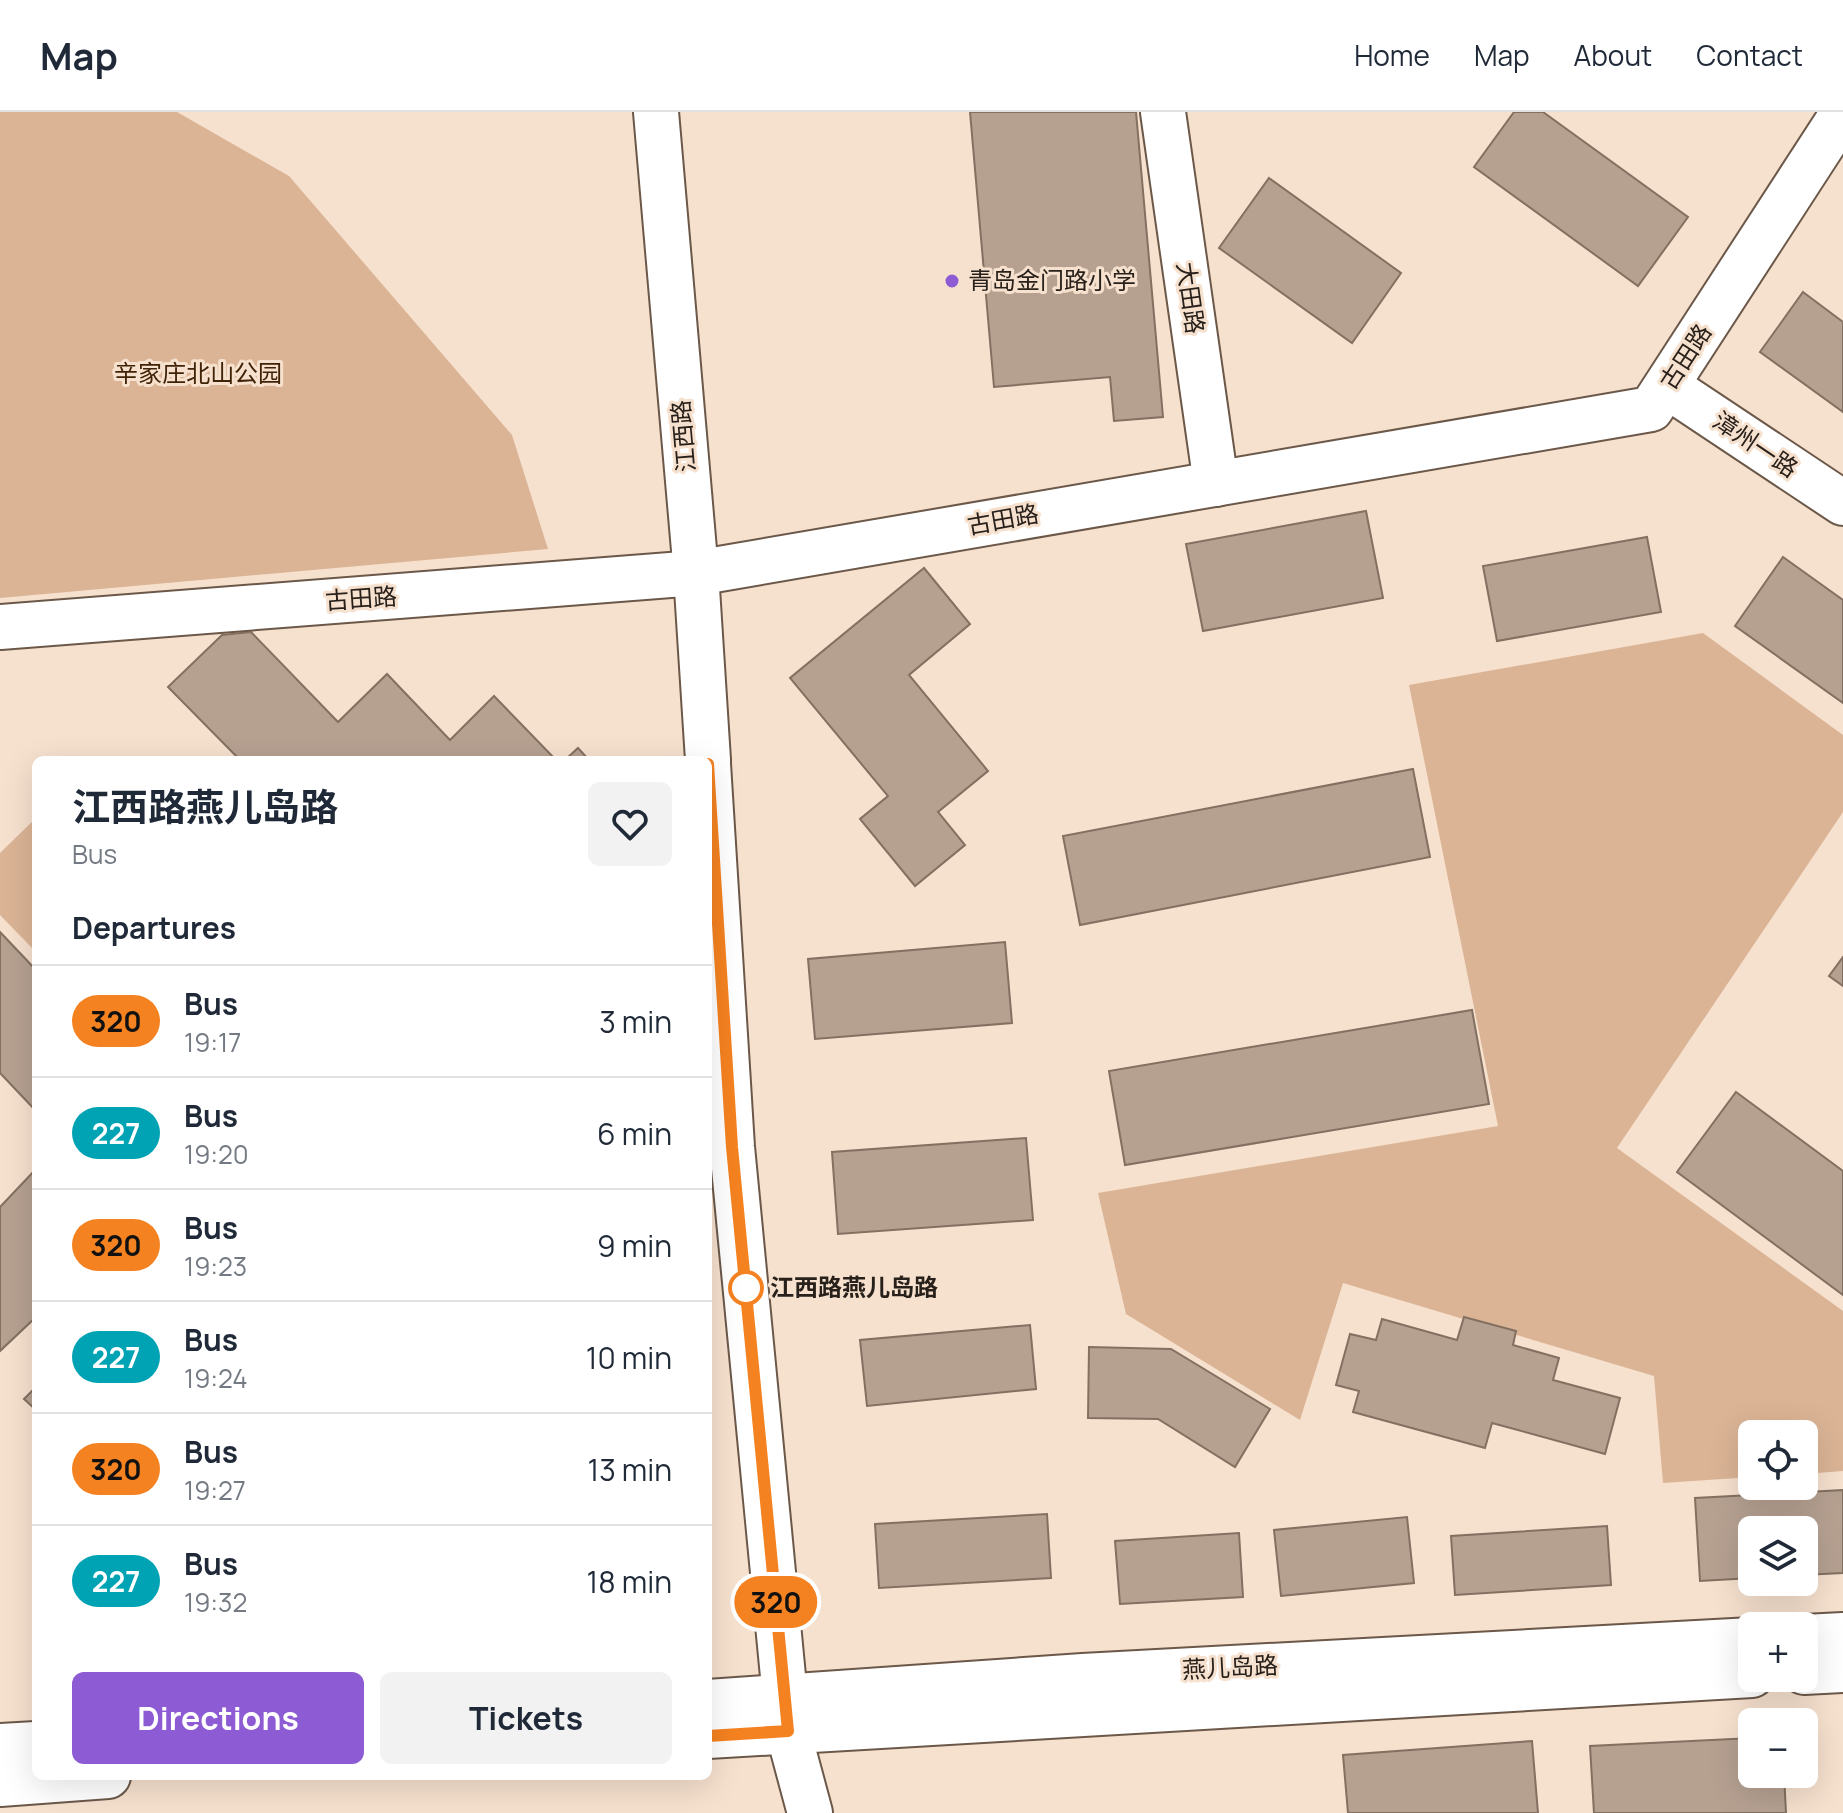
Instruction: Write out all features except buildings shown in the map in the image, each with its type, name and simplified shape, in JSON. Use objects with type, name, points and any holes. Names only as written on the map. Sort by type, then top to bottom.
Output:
[{"type":"main road","name":"江西路","points":[[656,112],[696,573],[708,756]]},
{"type":"main road","name":"大田路","points":[[1163,112],[1216,484]]},
{"type":"main road","name":"古田路","points":[[0,627],[696,573],[1216,484],[1659,398],[1843,113]]},
{"type":"main road","name":"漳州一路","points":[[1659,398],[1843,503]]},
{"type":"main road","name":"江西路","points":[[712,826],[732,1147],[787,1714],[810,1813]]},
{"type":"main road","points":[[1818,1636],[1843,1635]]},
{"type":"main road","name":"燕儿岛路","points":[[712,1735],[787,1714],[1083,1676],[1738,1641]]},
{"type":"main road","points":[[1818,1671],[1843,1670]]},
{"type":"main road","name":"燕儿岛路","points":[[712,1703],[787,1714],[1738,1676]]},
{"type":"main road","points":[[0,1746],[32,1744]]},
{"type":"main road","points":[[0,1784],[54,1780]]},
{"type":"green space","name":"辛家庄北山公园","points":[[0,112],[177,112],[289,176],[512,435],[548,549],[0,598]]},
{"type":"green space","points":[[1703,633],[1843,735],[1843,812],[1617,1148],[1843,1311],[1843,1471],[1818,1473],[1818,1420],[1738,1420],[1738,1478],[1663,1483],[1654,1376],[1343,1283],[1300,1420],[1126,1314],[1098,1193],[1498,1126],[1409,685]]},
{"type":"green space","points":[[32,822],[32,948],[0,915],[0,853]]},
{"type":"bus line","name":"320","points":[[712,828],[732,1147],[788,1731],[712,1736]]},
{"type":"place","name":"青岛金门路小学","points":[[952,281]]},
{"type":"place","name":"江西路燕儿岛路","points":[[746,1288]]}]
